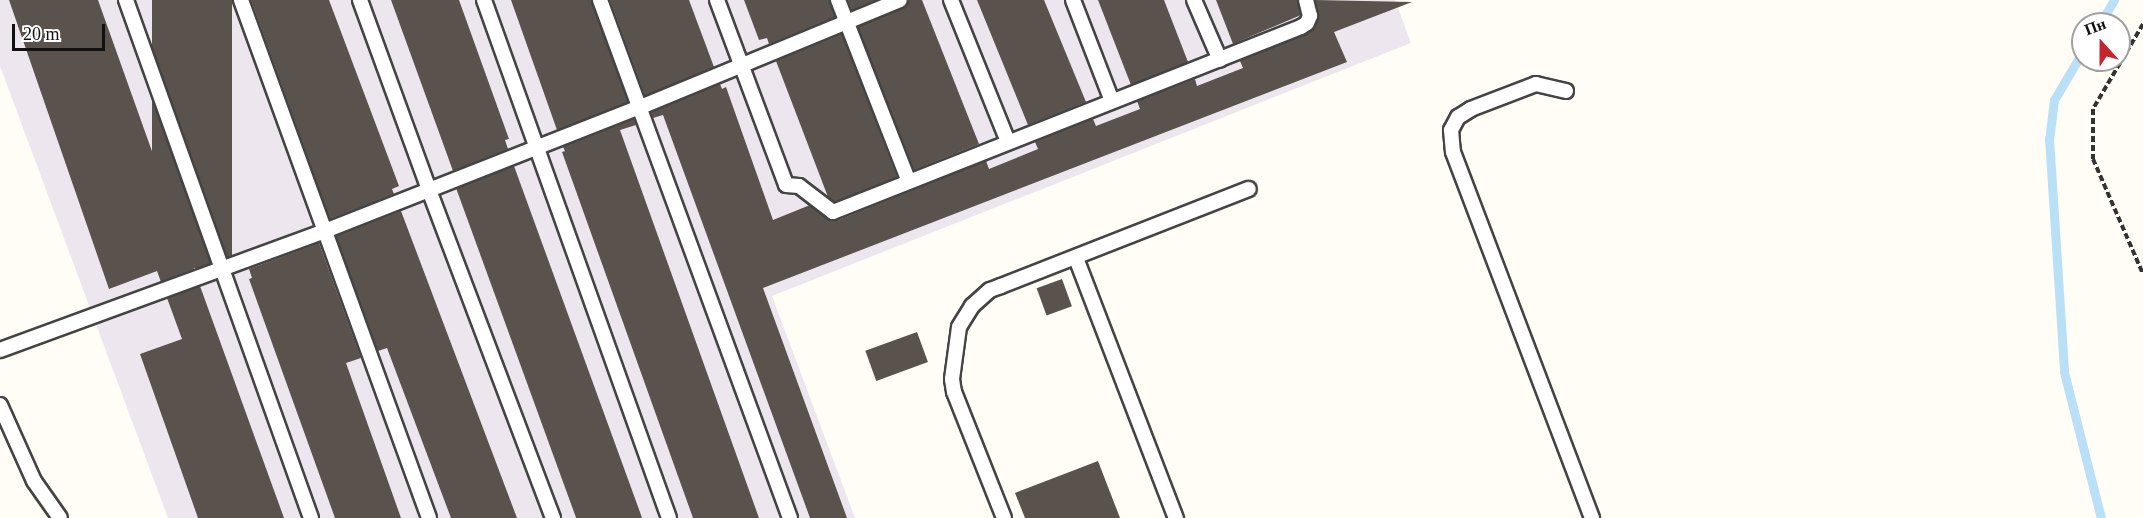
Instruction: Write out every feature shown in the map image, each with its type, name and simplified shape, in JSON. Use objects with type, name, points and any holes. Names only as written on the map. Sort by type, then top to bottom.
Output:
[{"type":"lane","points":[[126,0],[311,518]]},
{"type":"lane","points":[[241,0],[429,518]]},
{"type":"lane","points":[[360,0],[553,518]]},
{"type":"lane","points":[[484,0],[669,518]]},
{"type":"lane","points":[[600,0],[790,518]]},
{"type":"lane","points":[[717,0],[786,185],[799,186],[833,212],[908,180],[1220,60],[1307,23],[1310,16],[1306,0]]},
{"type":"lane","points":[[838,0],[908,180]]},
{"type":"lane","points":[[0,350],[326,231],[638,108],[900,0]]},
{"type":"lane","points":[[951,0],[1008,142]]},
{"type":"lane","points":[[1072,0],[1112,101]]},
{"type":"lane","points":[[1194,0],[1220,60]]},
{"type":"lane","points":[[1566,91],[1536,84],[1471,109],[1458,117],[1451,130],[1453,152],[1592,518]]},
{"type":"lane","points":[[1004,518],[954,392],[952,367],[959,327],[972,306],[990,290],[1249,189]]},
{"type":"lane","points":[[1076,258],[1176,518]]},
{"type":"lane","points":[[0,405],[34,481],[60,518]]},
{"type":"path","points":[[2143,24],[2093,109],[2093,159],[2143,274]]},
{"type":"shaded area","points":[[0,0],[1395,0],[1411,43],[772,296],[855,518],[168,518],[0,66]]},
{"type":"building","points":[[9,0],[98,0],[194,269],[161,282],[157,271],[109,289]]},
{"type":"building","points":[[152,0],[232,0],[232,268],[152,268]]},
{"type":"building","points":[[251,0],[329,0],[399,186],[392,189],[394,194],[330,219]]},
{"type":"building","points":[[391,0],[459,0],[509,139],[505,140],[508,149],[453,171]]},
{"type":"building","points":[[511,0],[591,0],[628,102],[557,130]]},
{"type":"building","points":[[610,0],[689,0],[714,67],[645,96]]},
{"type":"building","points":[[744,0],[829,0],[835,17],[769,44],[767,38],[759,40]]},
{"type":"building","points":[[848,0],[876,0],[852,10]]},
{"type":"building","points":[[909,0],[922,0],[979,144],[914,170],[858,27],[903,8]]},
{"type":"building","points":[[977,0],[1044,0],[1086,102],[1028,125]]},
{"type":"building","points":[[1098,0],[1164,0],[1188,62],[1131,85]]},
{"type":"building","points":[[1216,0],[1297,0],[1301,15],[1233,44]]},
{"type":"building","points":[[1315,0],[1412,2],[1334,32],[1347,62],[763,288],[847,518],[810,518],[663,115],[653,118],[651,112],[720,84],[722,89],[726,87],[773,220],[810,205],[828,219],[836,221],[986,161],[989,169],[1038,149],[1035,142],[1093,119],[1096,126],[1140,109],[1137,101],[1195,79],[1197,86],[1243,68],[1240,61],[1312,30],[1318,19]]},
{"type":"building","points":[[842,34],[897,177],[834,202],[828,197],[776,61]]},
{"type":"building","points":[[634,119],[636,125],[620,130],[759,518],[693,518],[562,152],[565,151],[563,147]]},
{"type":"building","points":[[514,166],[642,517],[576,518],[456,187]]},
{"type":"building","points":[[401,211],[517,518],[451,518],[387,348],[378,351],[336,236]]},
{"type":"building","points":[[319,243],[361,358],[346,363],[401,518],[335,518],[249,279],[252,278],[249,269]]},
{"type":"building","points":[[1062,279],[1072,306],[1047,315],[1037,288]]},
{"type":"building","points":[[200,286],[284,518],[198,518],[140,354],[182,339],[167,298]]},
{"type":"building","points":[[917,332],[928,362],[876,381],[865,351]]},
{"type":"building","points":[[1098,461],[1120,518],[1025,518],[1015,493]]},
{"type":"waterway","points":[[2107,12],[2114,0]]},
{"type":"waterway","points":[[2071,71],[2054,100],[2049,138],[2064,372],[2101,518]]}]
